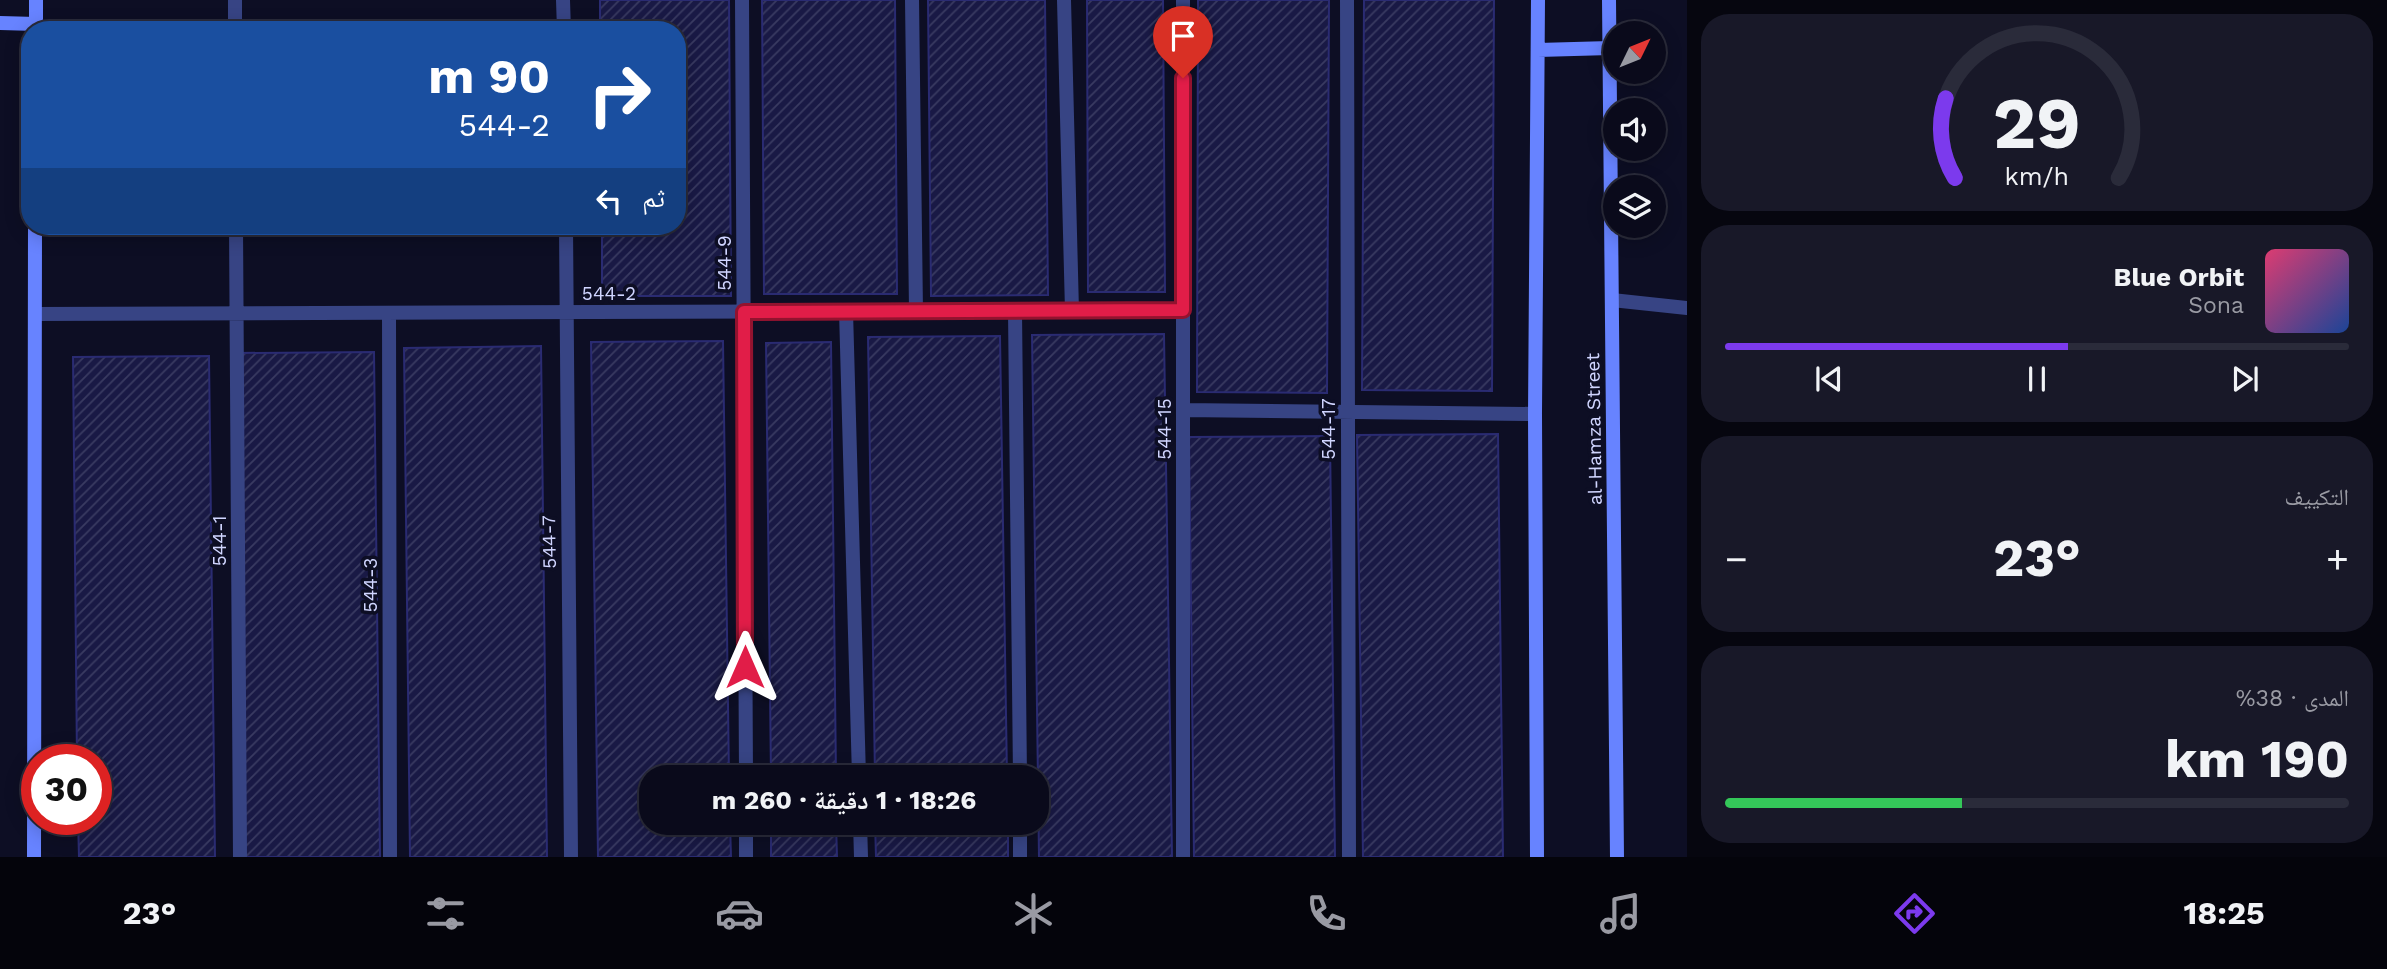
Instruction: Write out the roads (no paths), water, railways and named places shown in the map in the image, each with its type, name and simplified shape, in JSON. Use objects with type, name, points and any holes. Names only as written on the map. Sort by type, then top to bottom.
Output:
[{"type":"street","points":[[36,0],[36,21]]},
{"type":"street","points":[[235,0],[235,21]]},
{"type":"street","points":[[563,0],[564,21]]},
{"type":"street","name":"544-9","points":[[743,0],[746,765]]},
{"type":"street","points":[[912,0],[916,311]]},
{"type":"street","points":[[1064,0],[1072,311]]},
{"type":"street","name":"544-15","points":[[1183,0],[1183,857]]},
{"type":"street","name":"544-17","points":[[1346,0],[1349,857]]},
{"type":"street","points":[[1537,857],[1535,414],[1538,0]]},
{"type":"street","name":"al-Hamza Street","points":[[1609,0],[1609,21]]},
{"type":"street","points":[[0,23],[21,25]]},
{"type":"street","points":[[1538,50],[1603,48]]},
{"type":"street","name":"al-Hamza Street","points":[[1610,84],[1617,857]]},
{"type":"street","points":[[34,857],[35,235]]},
{"type":"street","name":"544-1","points":[[236,235],[240,857]]},
{"type":"street","name":"544-7","points":[[566,235],[571,857]]},
{"type":"street","points":[[1612,300],[1687,308]]},
{"type":"street","name":"544-2","points":[[35,314],[1183,310]]},
{"type":"street","points":[[846,311],[859,765]]},
{"type":"street","points":[[1015,311],[1020,765]]},
{"type":"street","name":"544-3","points":[[389,313],[390,857]]},
{"type":"street","points":[[1183,410],[1535,414]]},
{"type":"street","points":[[746,835],[746,857]]},
{"type":"street","points":[[860,835],[861,857]]},
{"type":"street","points":[[1020,835],[1020,857]]}]
